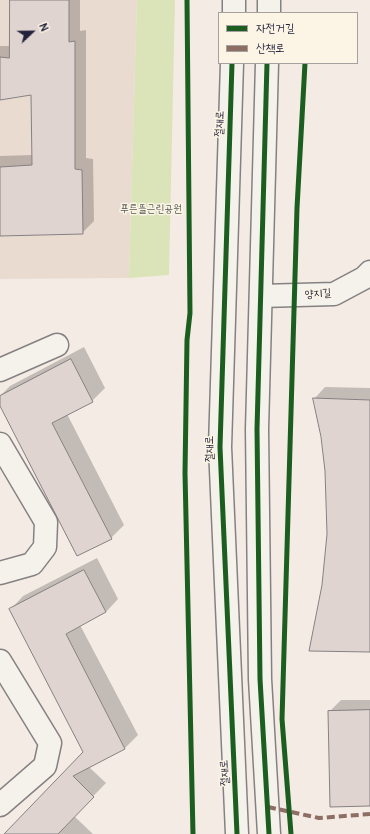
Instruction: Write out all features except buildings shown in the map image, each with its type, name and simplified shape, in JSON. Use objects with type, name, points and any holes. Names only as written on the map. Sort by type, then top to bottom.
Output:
[{"type":"street","points":[[234,0],[234,12]]},
{"type":"street","points":[[269,0],[269,12]]},
{"type":"street","name":"절재로","points":[[232,64],[220,447],[237,834]]},
{"type":"street","points":[[267,64],[257,429],[260,656],[269,834]]},
{"type":"street","name":"양지길","points":[[261,296],[334,294],[364,278],[370,272]]},
{"type":"street","points":[[0,370],[57,345]]},
{"type":"street","points":[[0,444],[46,522],[45,547],[32,564],[0,573]]},
{"type":"street","points":[[0,661],[50,743],[46,766],[0,805]]},
{"type":"shaded area","points":[[0,0],[137,0],[129,278],[0,279]]},
{"type":"green space","name":"푸른뜰근린공원","points":[[137,0],[175,0],[169,275],[129,278]]},
{"type":"marked path","points":[[268,807],[319,818],[370,814]]},
{"type":"cycle path","points":[[187,0],[190,313],[187,340],[185,473],[193,834]]},
{"type":"cycle path","points":[[232,64],[220,447],[237,834]]},
{"type":"cycle path","points":[[267,64],[257,429],[260,679],[269,834]]},
{"type":"cycle path","points":[[291,834],[282,719],[297,208],[305,64]]}]
